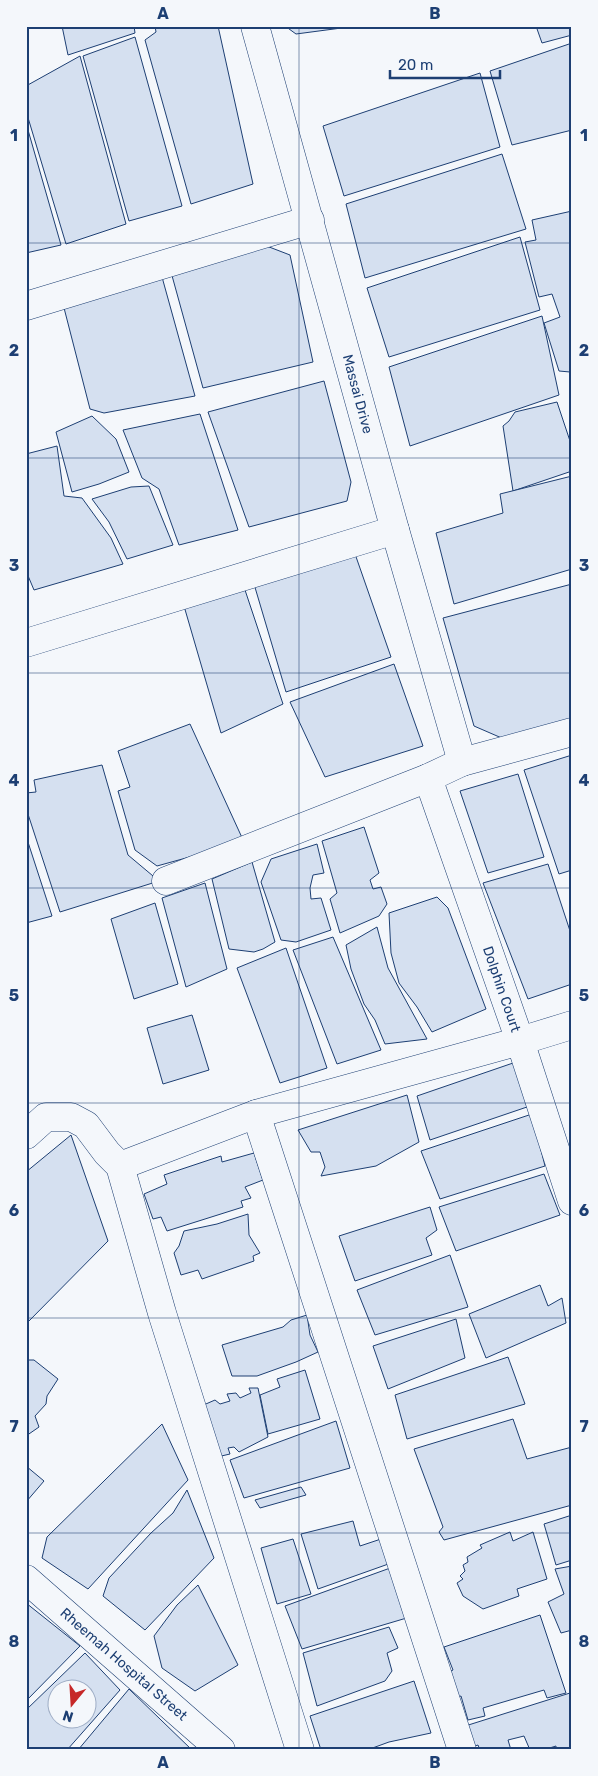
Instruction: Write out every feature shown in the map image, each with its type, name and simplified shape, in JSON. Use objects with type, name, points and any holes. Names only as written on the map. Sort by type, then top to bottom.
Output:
[{"type":"street","name":"Massai Drive","points":[[255,26],[395,530],[462,762]]},
{"type":"street","points":[[26,306],[310,220]]},
{"type":"street","points":[[26,643],[395,530]]},
{"type":"street","points":[[166,881],[428,778],[462,762],[572,732]]},
{"type":"street","name":"Dolphin Court","points":[[428,778],[520,1042],[572,1201]]},
{"type":"street","points":[[120,1166],[256,1114],[572,1026]]},
{"type":"street","points":[[256,1114],[462,1750]]},
{"type":"street","points":[[26,1135],[46,1118],[71,1117],[86,1125],[106,1153],[120,1166],[162,1313],[300,1750]]},
{"type":"street","name":"Rheemah Hospital Street","points":[[26,1579],[221,1750]]},
{"type":"building","points":[[62,26],[134,26],[135,33],[68,55]]},
{"type":"building","points":[[155,26],[218,26],[253,184],[191,204],[145,40],[156,32]]},
{"type":"building","points":[[285,26],[349,26],[349,27],[296,34]]},
{"type":"building","points":[[536,26],[572,26],[572,35],[542,43]]},
{"type":"building","points":[[135,37],[182,206],[129,221],[83,56]]},
{"type":"building","points":[[572,43],[572,130],[512,145],[490,71]]},
{"type":"building","points":[[80,56],[126,224],[66,244],[26,111],[26,86]]},
{"type":"building","points":[[480,73],[500,147],[344,196],[323,126]]},
{"type":"building","points":[[26,123],[61,245],[26,253]]},
{"type":"building","points":[[502,154],[526,229],[365,278],[346,204]]},
{"type":"building","points":[[572,211],[572,379],[570,372],[559,371],[544,323],[560,317],[552,294],[539,297],[525,242],[536,240],[532,220]]},
{"type":"building","points":[[520,237],[540,310],[389,357],[367,288]]},
{"type":"building","points":[[264,245],[290,255],[313,362],[203,388],[171,272]]},
{"type":"building","points":[[162,277],[195,396],[104,413],[90,409],[63,304]]},
{"type":"building","points":[[542,316],[559,395],[410,446],[389,367]]},
{"type":"building","points":[[324,381],[351,482],[347,501],[249,527],[208,412]]},
{"type":"building","points":[[557,402],[572,447],[572,471],[513,491],[503,426],[515,412]]},
{"type":"building","points":[[200,414],[238,530],[179,545],[159,489],[142,478],[123,430]]},
{"type":"building","points":[[92,416],[116,439],[129,472],[72,492],[56,432]]},
{"type":"building","points":[[57,446],[64,496],[82,498],[111,538],[123,564],[34,590],[26,571],[26,454]]},
{"type":"building","points":[[572,476],[572,569],[454,604],[436,533],[503,513],[500,494]]},
{"type":"building","points":[[149,486],[173,545],[127,559],[109,522],[92,499],[131,487]]},
{"type":"building","points":[[354,551],[391,657],[286,692],[254,584]]},
{"type":"building","points":[[243,584],[283,704],[221,733],[184,606]]},
{"type":"building","points":[[572,584],[572,720],[504,739],[474,726],[443,618]]},
{"type":"building","points":[[394,664],[423,746],[325,777],[290,702]]},
{"type":"building","points":[[190,724],[244,842],[157,866],[135,850],[118,791],[130,787],[118,751]]},
{"type":"building","points":[[572,755],[572,870],[559,874],[524,770]]},
{"type":"building","points":[[102,765],[128,855],[159,881],[60,912],[26,808],[26,793],[36,792],[34,780]]},
{"type":"building","points":[[518,774],[544,857],[488,873],[460,791]]},
{"type":"building","points":[[364,827],[379,873],[370,880],[373,889],[381,887],[387,904],[379,916],[340,933],[330,899],[337,893],[322,841]]},
{"type":"building","points":[[26,836],[52,916],[26,923]]},
{"type":"building","points":[[317,844],[324,873],[313,875],[310,888],[311,899],[321,898],[331,930],[296,942],[281,940],[261,882],[271,859]]},
{"type":"building","points":[[252,862],[275,942],[254,952],[229,949],[212,879]]},
{"type":"building","points":[[548,864],[572,937],[572,984],[528,999],[483,883]]},
{"type":"building","points":[[205,883],[227,969],[186,987],[162,898]]},
{"type":"building","points":[[437,897],[448,908],[486,1009],[432,1032],[417,1007],[399,983],[391,953],[389,913]]},
{"type":"building","points":[[155,903],[178,984],[134,999],[111,919]]},
{"type":"building","points":[[377,927],[388,968],[427,1039],[385,1044],[375,1020],[364,1004],[351,969],[346,945]]},
{"type":"building","points":[[333,937],[381,1050],[337,1064],[293,950]]},
{"type":"building","points":[[286,948],[327,1068],[280,1083],[237,968]]},
{"type":"building","points":[[192,1015],[209,1070],[163,1084],[147,1028]]},
{"type":"building","points":[[516,1062],[527,1107],[430,1140],[417,1096]]},
{"type":"building","points":[[407,1095],[419,1142],[376,1166],[321,1176],[325,1167],[320,1152],[311,1152],[298,1130]]},
{"type":"building","points":[[532,1114],[545,1166],[440,1199],[421,1151]]},
{"type":"building","points":[[71,1135],[108,1241],[26,1324],[26,1172]]},
{"type":"building","points":[[254,1153],[263,1180],[245,1187],[251,1198],[241,1201],[243,1207],[167,1231],[161,1217],[153,1219],[144,1194],[167,1184],[164,1175],[221,1156],[222,1162]]},
{"type":"building","points":[[544,1174],[560,1215],[456,1251],[439,1207]]},
{"type":"building","points":[[430,1207],[437,1230],[426,1238],[432,1255],[355,1281],[339,1236]]},
{"type":"building","points":[[248,1214],[249,1235],[260,1253],[253,1256],[254,1261],[202,1279],[198,1270],[181,1275],[174,1253],[179,1246],[184,1231],[217,1224]]},
{"type":"building","points":[[450,1255],[468,1307],[375,1335],[357,1290]]},
{"type":"building","points":[[540,1285],[548,1306],[562,1298],[566,1323],[486,1358],[469,1314]]},
{"type":"building","points":[[307,1315],[310,1335],[318,1352],[257,1376],[232,1376],[222,1345],[283,1327],[291,1320]]},
{"type":"building","points":[[456,1319],[465,1358],[388,1389],[373,1346]]},
{"type":"building","points":[[508,1357],[525,1404],[407,1439],[395,1395]]},
{"type":"building","points":[[26,1360],[34,1360],[58,1379],[47,1396],[46,1404],[35,1416],[39,1427],[26,1436]]},
{"type":"building","points":[[305,1370],[320,1419],[268,1434],[260,1395],[280,1387],[277,1379]]},
{"type":"building","points":[[249,1388],[258,1388],[268,1437],[239,1452],[234,1447],[228,1448],[230,1454],[217,1457],[199,1407],[215,1400],[220,1404],[230,1401],[227,1394],[236,1393],[240,1398],[251,1393]]},
{"type":"building","points":[[513,1419],[527,1459],[572,1447],[572,1505],[444,1540],[439,1532],[443,1527],[414,1449]]},
{"type":"building","points":[[336,1421],[350,1468],[244,1498],[230,1460]]},
{"type":"building","points":[[162,1424],[188,1480],[88,1589],[42,1558],[47,1537]]},
{"type":"building","points":[[26,1466],[44,1481],[26,1502]]},
{"type":"building","points":[[301,1487],[306,1495],[260,1508],[255,1500]]},
{"type":"building","points":[[187,1490],[214,1558],[145,1630],[103,1596],[109,1578],[151,1533],[173,1513]]},
{"type":"building","points":[[572,1515],[572,1560],[556,1565],[544,1524]]},
{"type":"building","points":[[353,1521],[360,1546],[387,1537],[394,1562],[318,1589],[301,1534]]},
{"type":"building","points":[[510,1532],[513,1541],[533,1532],[547,1579],[517,1589],[519,1596],[483,1609],[463,1596],[457,1583],[463,1579],[460,1576],[465,1571],[463,1565],[468,1562],[467,1557],[482,1548],[480,1545]]},
{"type":"building","points":[[293,1539],[311,1594],[277,1604],[261,1548]]},
{"type":"building","points":[[572,1566],[572,1630],[561,1633],[548,1602],[564,1594],[555,1569]]},
{"type":"building","points":[[393,1567],[410,1617],[302,1649],[285,1606]]},
{"type":"building","points":[[198,1585],[238,1665],[195,1691],[162,1668],[154,1636],[177,1605]]},
{"type":"building","points":[[26,1603],[80,1646],[26,1701]]},
{"type":"building","points":[[540,1615],[566,1693],[547,1698],[544,1690],[483,1708],[485,1716],[468,1720],[461,1696],[455,1698],[447,1673],[453,1670],[444,1647]]},
{"type":"building","points":[[389,1627],[398,1648],[387,1653],[392,1671],[385,1681],[317,1706],[303,1653]]},
{"type":"building","points":[[85,1653],[120,1690],[98,1715],[98,1678],[59,1678]]},
{"type":"building","points":[[414,1681],[431,1733],[389,1742],[367,1750],[321,1750],[310,1716]]},
{"type":"building","points":[[48,1689],[48,1728],[86,1728],[67,1750],[26,1750],[26,1710]]},
{"type":"building","points":[[129,1689],[192,1750],[78,1750]]},
{"type":"building","points":[[570,1693],[572,1698],[572,1747],[556,1750],[556,1746],[543,1750],[530,1750],[524,1736],[508,1740],[511,1750],[480,1750],[478,1745],[470,1748],[462,1727]]}]
